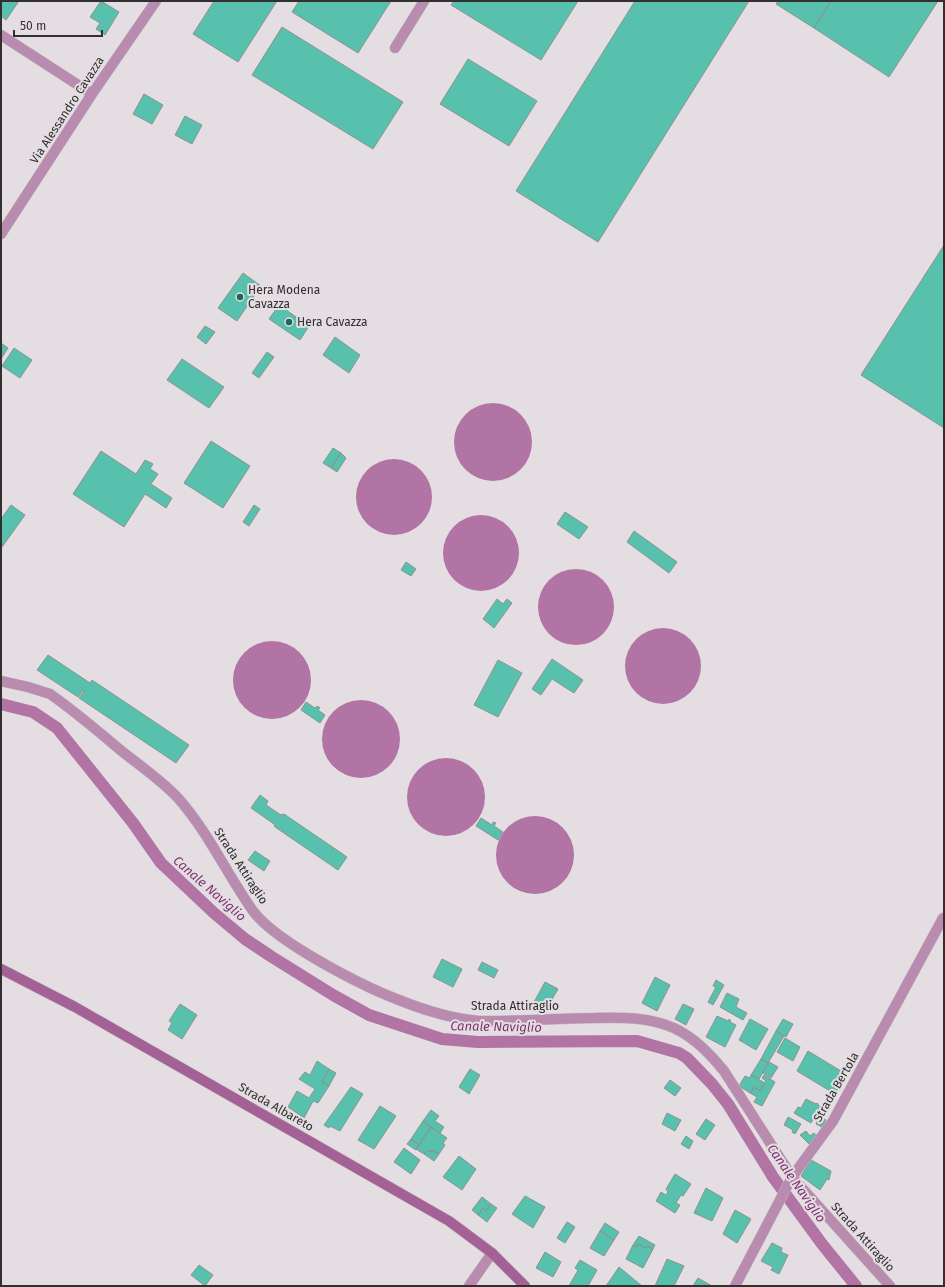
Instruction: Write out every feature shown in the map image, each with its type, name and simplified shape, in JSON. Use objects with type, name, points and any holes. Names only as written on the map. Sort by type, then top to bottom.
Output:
[{"type":"street","name":"Via Alessandro Cavazza","points":[[1,234],[92,94],[156,1]]},
{"type":"street","points":[[395,48],[424,1]]},
{"type":"street","points":[[1,35],[92,94]]},
{"type":"street","name":"Strada Attiraglio","points":[[1,682],[28,686],[50,694],[170,790],[194,818],[254,912],[268,927],[298,947],[346,974],[397,1000],[449,1016],[477,1020],[504,1021],[559,1018],[637,1018],[663,1024],[676,1029],[698,1044],[724,1071],[792,1177],[890,1286]]},
{"type":"street","name":"Strada Bertola","points":[[735,1286],[792,1177],[834,1121],[942,918]]},
{"type":"street","name":"Strada Albareto","points":[[1,969],[75,1007],[449,1221],[492,1253],[525,1286]]},
{"type":"street","points":[[469,1286],[492,1253]]},
{"type":"shaded area","points":[[493,403],[508,406],[515,410],[525,420],[529,427],[532,442],[529,457],[525,464],[515,474],[508,478],[493,481],[478,478],[471,474],[461,464],[457,457],[454,442],[457,427],[461,420],[471,410],[478,406]]},
{"type":"shaded area","points":[[394,459],[409,462],[421,470],[429,482],[432,497],[429,512],[421,524],[409,532],[394,535],[379,532],[367,524],[359,512],[356,497],[359,482],[367,470],[379,462]]},
{"type":"shaded area","points":[[481,515],[495,518],[508,526],[516,539],[519,553],[516,567],[508,580],[495,588],[481,591],[467,588],[454,580],[446,567],[443,553],[446,539],[454,526],[467,518]]},
{"type":"shaded area","points":[[569,569],[583,569],[597,575],[608,586],[614,600],[614,614],[611,622],[603,634],[597,639],[583,645],[569,645],[555,639],[544,628],[538,614],[538,600],[544,586],[555,575]]},
{"type":"shaded area","points":[[663,628],[678,631],[690,639],[698,651],[701,666],[698,681],[690,693],[678,701],[663,704],[648,701],[636,693],[628,681],[625,666],[628,651],[636,639],[648,631]]},
{"type":"shaded area","points":[[272,641],[287,644],[294,648],[304,658],[308,665],[311,680],[308,695],[304,702],[294,712],[287,716],[272,719],[257,716],[250,712],[240,702],[236,695],[233,680],[236,665],[240,658],[250,648],[257,644]]},
{"type":"shaded area","points":[[361,700],[376,703],[383,707],[393,717],[397,724],[400,739],[397,754],[393,761],[383,771],[376,775],[361,778],[346,775],[339,771],[329,761],[325,754],[322,739],[325,724],[329,717],[339,707],[346,703]]},
{"type":"shaded area","points":[[438,758],[454,758],[468,764],[479,775],[485,789],[485,805],[479,819],[468,830],[454,836],[438,836],[424,830],[413,819],[407,805],[407,789],[413,775],[424,764]]},
{"type":"shaded area","points":[[527,816],[543,816],[557,822],[568,833],[574,847],[574,863],[568,877],[557,888],[543,894],[527,894],[513,888],[502,877],[496,863],[496,847],[502,833],[513,822]]},
{"type":"building","points":[[1,1],[19,1],[6,20],[1,16]]},
{"type":"building","points":[[101,1],[119,12],[105,35],[96,29],[100,23],[90,17]]},
{"type":"building","points":[[214,1],[277,1],[238,62],[193,34]]},
{"type":"building","points":[[299,1],[391,1],[358,53],[292,12]]},
{"type":"building","points":[[454,1],[578,1],[541,60],[451,5]]},
{"type":"building","points":[[635,1],[749,1],[598,242],[516,191]]},
{"type":"building","points":[[778,1],[831,1],[814,28],[776,4]]},
{"type":"building","points":[[831,1],[938,1],[889,77],[814,28]]},
{"type":"building","points":[[282,27],[403,102],[373,149],[252,75]]},
{"type":"building","points":[[468,59],[537,101],[509,146],[440,104]]},
{"type":"building","points":[[144,94],[163,105],[152,124],[133,114]]},
{"type":"building","points":[[185,116],[202,125],[192,144],[175,135]]},
{"type":"building","points":[[944,245],[944,428],[861,375]]},
{"type":"building","name":"Hera Modena Cavazza","points":[[243,273],[261,286],[237,321],[218,308]]},
{"type":"building","name":"Hera Cavazza","points":[[279,305],[309,326],[300,340],[269,319]]},
{"type":"building","points":[[205,326],[215,332],[206,344],[197,337]]},
{"type":"building","points":[[335,337],[360,355],[349,373],[323,355]]},
{"type":"building","points":[[1,343],[8,348],[1,359]]},
{"type":"building","points":[[14,348],[32,360],[20,378],[2,366]]},
{"type":"building","points":[[267,352],[274,357],[259,378],[252,373]]},
{"type":"building","points":[[182,359],[224,387],[209,408],[167,380]]},
{"type":"building","points":[[211,441],[250,466],[223,508],[184,483]]},
{"type":"building","points":[[333,448],[341,453],[331,468],[323,463]]},
{"type":"building","points":[[101,451],[136,474],[145,460],[153,464],[150,469],[158,474],[151,484],[172,498],[166,508],[145,494],[124,527],[73,494]]},
{"type":"building","points":[[341,453],[346,458],[337,472],[331,468]]},
{"type":"building","points":[[11,505],[25,515],[2,547],[1,519]]},
{"type":"building","points":[[254,505],[260,509],[249,526],[243,522]]},
{"type":"building","points":[[565,512],[588,527],[579,539],[557,524]]},
{"type":"building","points":[[634,531],[677,562],[669,573],[627,542]]},
{"type":"building","points":[[406,562],[416,569],[411,576],[401,570]]},
{"type":"building","points":[[497,599],[503,604],[507,599],[512,603],[494,628],[483,619]]},
{"type":"building","points":[[48,655],[90,683],[92,680],[189,745],[176,763],[79,698],[84,691],[83,690],[78,697],[37,670]]},
{"type":"building","points":[[552,659],[583,680],[574,693],[552,679],[541,695],[532,689]]},
{"type":"building","points":[[498,660],[522,673],[498,717],[474,705]]},
{"type":"building","points":[[306,702],[315,708],[317,706],[320,708],[318,710],[325,715],[320,723],[301,710]]},
{"type":"building","points":[[260,795],[268,801],[266,805],[281,815],[284,814],[347,857],[338,870],[275,827],[274,824],[251,808]]},
{"type":"building","points":[[481,818],[492,825],[493,822],[496,823],[494,826],[503,832],[498,840],[476,826]]},
{"type":"building","points":[[255,851],[270,861],[264,871],[248,860]]},
{"type":"building","points":[[442,959],[462,969],[453,987],[433,977]]},
{"type":"building","points":[[482,962],[498,970],[494,978],[478,970]]},
{"type":"building","points":[[655,977],[670,985],[657,1011],[642,1003]]},
{"type":"building","points":[[716,980],[724,985],[713,1005],[708,1002],[716,987],[713,986]]},
{"type":"building","points":[[545,982],[558,989],[547,1008],[534,1002]]},
{"type":"building","points":[[727,993],[739,999],[736,1007],[747,1013],[743,1020],[720,1007]]},
{"type":"building","points":[[180,1004],[197,1015],[182,1039],[168,1030],[172,1023],[169,1021]]},
{"type":"building","points":[[683,1004],[694,1009],[686,1025],[675,1019]]},
{"type":"building","points":[[717,1016],[728,1021],[729,1019],[731,1021],[730,1022],[736,1025],[725,1047],[706,1037]]},
{"type":"building","points":[[750,1019],[768,1029],[756,1050],[739,1040]]},
{"type":"building","points":[[783,1019],[793,1024],[786,1037],[776,1031]]},
{"type":"building","points":[[776,1031],[784,1036],[768,1063],[761,1059]]},
{"type":"building","points":[[785,1038],[800,1047],[793,1061],[777,1052]]},
{"type":"building","points":[[808,1051],[846,1074],[835,1094],[797,1071]]},
{"type":"building","points":[[761,1059],[768,1063],[759,1079],[751,1075]]},
{"type":"building","points":[[317,1061],[329,1069],[322,1082],[329,1086],[318,1103],[313,1101],[304,1118],[288,1107],[297,1091],[309,1098],[315,1089],[299,1079],[305,1072],[310,1075]]},
{"type":"building","points":[[769,1062],[778,1067],[771,1078],[763,1073]]},
{"type":"building","points":[[329,1069],[336,1073],[329,1086],[322,1082]]},
{"type":"building","points":[[470,1069],[480,1075],[469,1094],[459,1087]]},
{"type":"building","points":[[751,1075],[765,1083],[760,1091],[754,1087],[750,1093],[739,1086],[745,1076],[750,1078]]},
{"type":"building","points":[[764,1075],[775,1082],[762,1106],[754,1102],[757,1097],[750,1093],[754,1087],[760,1091],[766,1081],[762,1078]]},
{"type":"building","points":[[670,1080],[681,1088],[675,1096],[664,1088]]},
{"type":"building","points":[[351,1087],[363,1094],[340,1131],[324,1125]]},
{"type":"building","points":[[806,1099],[816,1104],[817,1103],[820,1107],[811,1123],[794,1113],[798,1107],[801,1108]]},
{"type":"building","points":[[380,1106],[396,1116],[374,1149],[358,1140]]},
{"type":"building","points":[[431,1110],[439,1116],[435,1121],[444,1127],[440,1133],[423,1121]]},
{"type":"building","points":[[667,1113],[681,1120],[675,1131],[662,1124]]},
{"type":"building","points":[[788,1117],[801,1124],[795,1134],[792,1132],[793,1130],[784,1125]]},
{"type":"building","points":[[819,1117],[826,1120],[822,1127],[816,1124]]},
{"type":"building","points":[[706,1119],[715,1125],[705,1140],[696,1134]]},
{"type":"building","points":[[423,1121],[431,1127],[419,1145],[411,1139]]},
{"type":"building","points":[[431,1127],[447,1138],[443,1143],[445,1145],[439,1154],[432,1150],[431,1152],[427,1150],[424,1154],[416,1149]]},
{"type":"building","points":[[806,1131],[810,1136],[814,1133],[817,1137],[809,1144],[800,1135]]},
{"type":"building","points":[[686,1136],[693,1141],[689,1149],[681,1144]]},
{"type":"building","points":[[411,1139],[419,1145],[416,1150],[407,1144]]},
{"type":"building","points":[[404,1148],[420,1160],[411,1174],[394,1162]]},
{"type":"building","points":[[427,1150],[431,1152],[432,1150],[439,1154],[434,1161],[424,1154]]},
{"type":"building","points":[[459,1156],[476,1169],[462,1190],[443,1177]]},
{"type":"building","points":[[811,1160],[831,1171],[829,1180],[827,1179],[820,1190],[801,1176]]},
{"type":"building","points":[[675,1174],[691,1184],[676,1203],[680,1205],[675,1213],[656,1201],[661,1192],[666,1195],[668,1192],[666,1189]]},
{"type":"building","points":[[706,1188],[723,1198],[712,1221],[694,1213]]},
{"type":"building","points":[[525,1196],[545,1207],[533,1228],[512,1214]]},
{"type":"building","points":[[482,1197],[491,1204],[486,1211],[483,1208],[478,1215],[472,1210]]},
{"type":"building","points":[[491,1204],[497,1208],[487,1222],[478,1215],[483,1208],[486,1211]]},
{"type":"building","points":[[735,1210],[751,1219],[737,1243],[723,1234]]},
{"type":"building","points":[[567,1222],[575,1227],[565,1243],[557,1238]]},
{"type":"building","points":[[605,1223],[619,1232],[614,1240],[600,1231]]},
{"type":"building","points":[[600,1231],[614,1240],[604,1256],[590,1248]]},
{"type":"building","points":[[639,1236],[655,1245],[653,1249],[647,1246],[646,1248],[638,1244],[636,1247],[633,1245]]},
{"type":"building","points":[[772,1243],[782,1248],[781,1252],[788,1255],[779,1274],[771,1270],[773,1267],[761,1261]]},
{"type":"building","points":[[638,1244],[646,1248],[647,1246],[653,1249],[643,1268],[626,1259],[633,1245],[636,1247]]},
{"type":"building","points":[[545,1252],[561,1262],[553,1277],[536,1268]]},
{"type":"building","points":[[667,1259],[684,1266],[674,1286],[655,1286]]},
{"type":"building","points":[[580,1260],[597,1270],[588,1286],[569,1286],[578,1270],[575,1268]]},
{"type":"building","points":[[199,1265],[213,1275],[205,1286],[191,1275]]},
{"type":"building","points":[[619,1267],[642,1286],[606,1286]]},
{"type":"building","points":[[698,1278],[712,1286],[693,1286]]},
{"type":"waterway","name":"Canale Naviglio","points":[[1,704],[33,712],[57,728],[133,823],[161,863],[214,913],[245,939],[272,957],[333,995],[369,1015],[442,1039],[478,1042],[637,1041],[679,1053],[687,1058],[712,1084],[728,1104],[773,1177],[822,1244],[856,1286]]},
{"type":"place","name":"Hera Modena Cavazza","points":[[240,297]]},
{"type":"place","name":"Hera Cavazza","points":[[289,322]]}]
